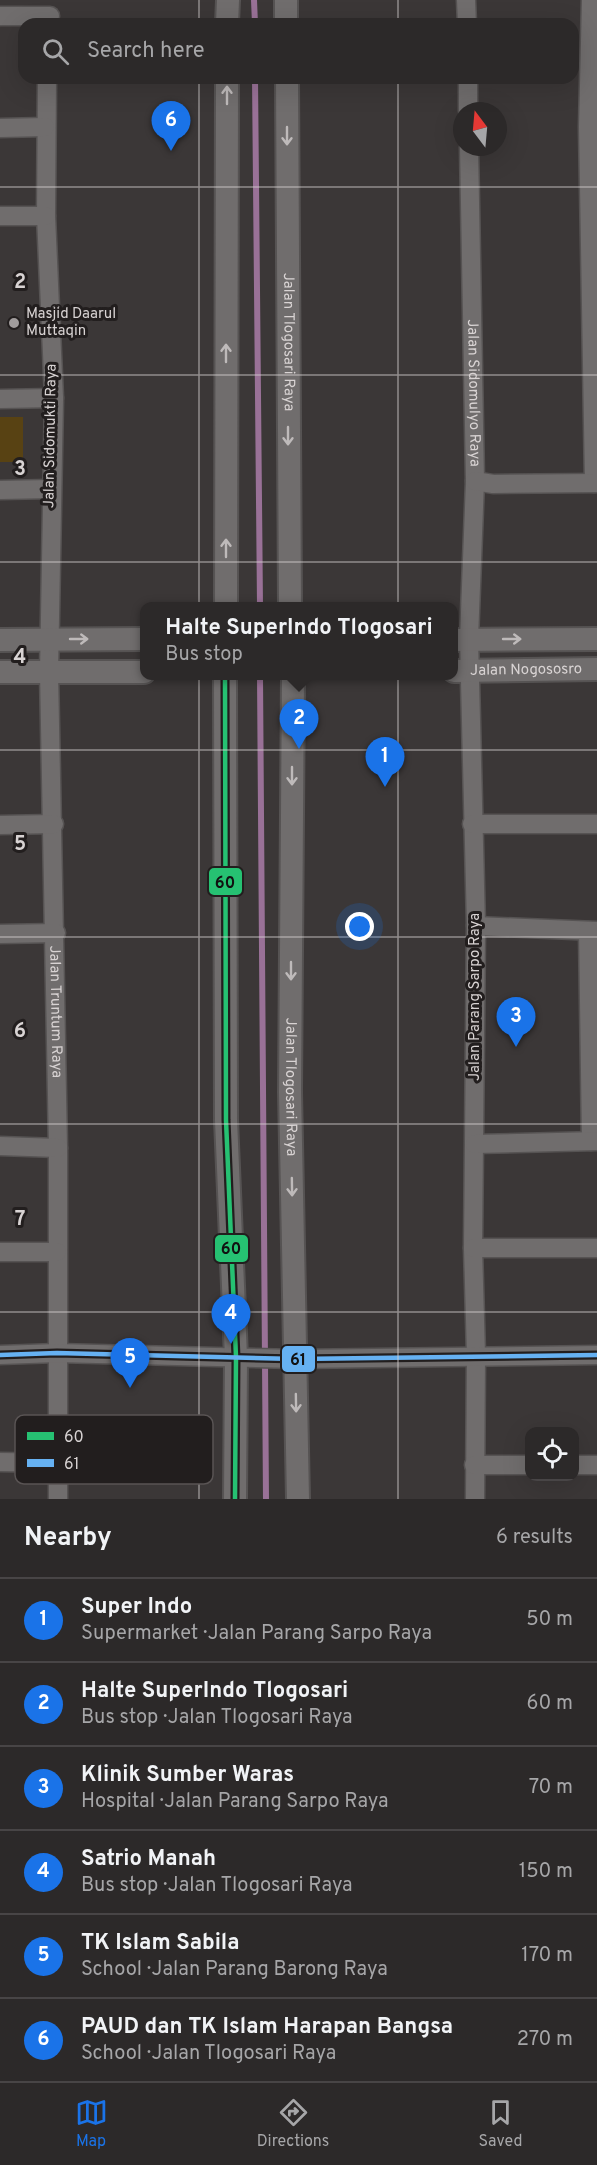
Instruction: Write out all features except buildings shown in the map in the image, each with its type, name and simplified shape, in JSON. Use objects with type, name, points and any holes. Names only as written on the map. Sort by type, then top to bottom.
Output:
[{"type":"street","points":[[227,18],[228,0]]},
{"type":"street","points":[[286,0],[286,18]]},
{"type":"street","points":[[466,0],[467,18]]},
{"type":"street","points":[[475,481],[493,484],[596,483],[593,5]]},
{"type":"street","points":[[0,16],[50,13]]},
{"type":"street","name":"Jalan Sidomukti Raya","points":[[47,84],[46,216],[54,398],[49,672]]},
{"type":"street","points":[[226,602],[227,84]]},
{"type":"street","name":"Jalan Tlogosari Raya","points":[[287,84],[290,602]]},
{"type":"street","points":[[468,84],[468,102]]},
{"type":"street","points":[[0,128],[45,127]]},
{"type":"street","name":"Jalan Sidomulyo Raya","points":[[461,640],[475,481],[469,156]]},
{"type":"street","points":[[0,216],[46,216]]},
{"type":"street","points":[[0,399],[54,398]]},
{"type":"street","points":[[0,490],[51,489]]},
{"type":"street","points":[[0,640],[140,639]]},
{"type":"street","name":"Jalan Nogososro","points":[[461,640],[597,639]]},
{"type":"street","name":"Jalan Parang Sarpo Raya","points":[[461,640],[477,926],[473,1248],[476,1355],[475,1499]]},
{"type":"street","name":"Jalan Nogososro","points":[[462,671],[597,669]]},
{"type":"street","points":[[0,672],[140,672]]},
{"type":"street","name":"Jalan Truntum Raya","points":[[49,672],[56,933],[58,1415]]},
{"type":"street","points":[[225,680],[226,1120],[242,1357],[236,1499]]},
{"type":"street","name":"Jalan Tlogosari Raya","points":[[293,680],[291,1359],[298,1499]]},
{"type":"street","points":[[0,825],[54,824]]},
{"type":"street","points":[[472,824],[597,824]]},
{"type":"street","points":[[475,1144],[594,1141],[593,931],[477,926]]},
{"type":"street","points":[[0,934],[56,933]]},
{"type":"street","points":[[0,1146],[58,1148]]},
{"type":"street","points":[[473,1248],[597,1248]]},
{"type":"street","points":[[0,1252],[57,1252]]},
{"type":"street","points":[[0,1355],[57,1353],[291,1359],[597,1355]]},
{"type":"street","points":[[0,1462],[15,1462]]},
{"type":"street","points":[[474,1465],[525,1465]]},
{"type":"street","points":[[579,1465],[597,1465]]},
{"type":"shaded area","points":[[0,417],[23,417],[23,462],[0,462]]},
{"type":"waterway","points":[[254,0],[255,18]]},
{"type":"waterway","points":[[255,84],[260,602]]},
{"type":"waterway","points":[[260,680],[266,1499]]},
{"type":"transit line","name":"60","points":[[225,680],[226,1120],[236,1357],[235,1499]]},
{"type":"transit line","name":"61","points":[[0,1355],[57,1353],[296,1359],[597,1355]]},
{"type":"place","name":"PAUD dan TK Islam Harapan Bangsa","points":[[171,151]]},
{"type":"place","name":"Masjid Daarul Muttaqin","points":[[14,323]]},
{"type":"place","name":"Halte SuperIndo Tlogosari","points":[[299,749]]},
{"type":"place","name":"Super Indo","points":[[385,787]]},
{"type":"place","name":"Klinik Sumber Waras","points":[[516,1047]]},
{"type":"place","name":"Satrio Manah","points":[[231,1344]]},
{"type":"place","name":"TK Islam Sabila","points":[[130,1388]]}]
